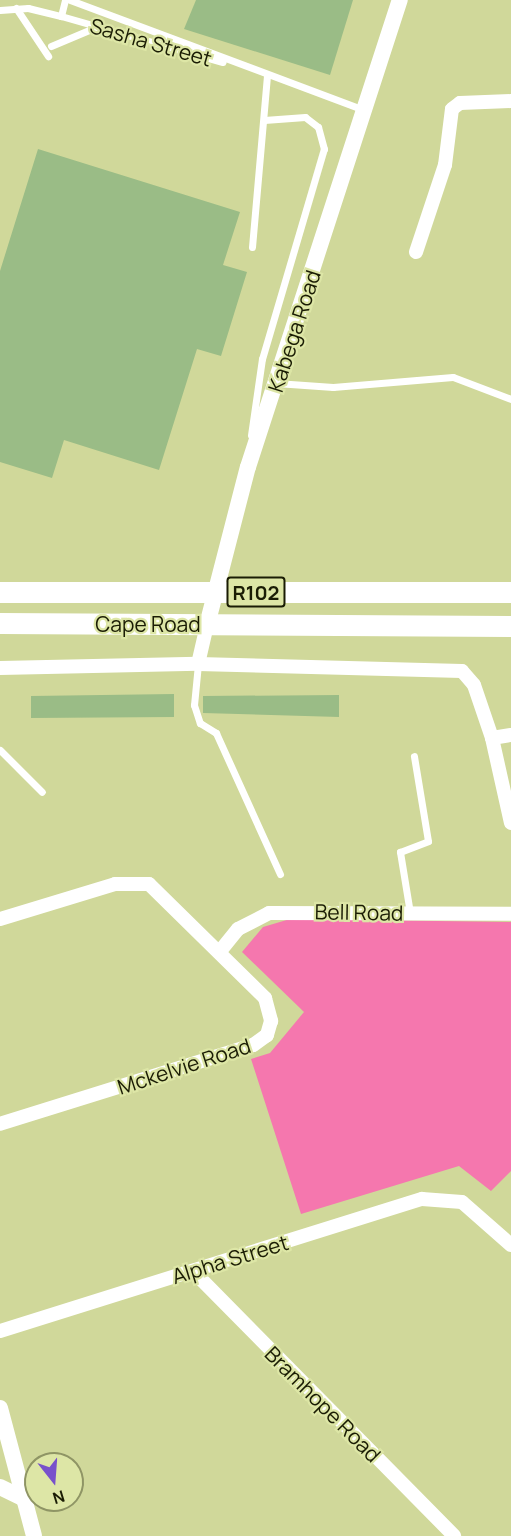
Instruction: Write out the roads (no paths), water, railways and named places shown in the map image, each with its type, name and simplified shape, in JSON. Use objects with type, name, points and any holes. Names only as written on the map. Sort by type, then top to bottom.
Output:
[{"type":"main road","name":"Cape Road","points":[[0,592],[511,592]]},
{"type":"main road","name":"Cape Road","points":[[0,623],[511,626]]},
{"type":"street","name":"Kabega Road","points":[[198,664],[214,592],[248,467],[367,111],[400,0]]},
{"type":"street","points":[[416,252],[445,165],[452,109],[460,103],[511,100]]},
{"type":"street","points":[[0,668],[198,664],[455,669],[474,685],[492,738],[511,823]]},
{"type":"street","points":[[492,738],[511,735]]},
{"type":"street","name":"Mckelvie Road","points":[[0,919],[132,881],[164,896],[221,950],[265,998],[271,1022],[262,1040],[0,1124]]},
{"type":"street","name":"Bell Road","points":[[221,950],[238,929],[269,913],[511,914]]},
{"type":"street","name":"Alpha Street","points":[[0,1331],[422,1200],[462,1202],[511,1245]]},
{"type":"street","name":"Bramhope Road","points":[[193,1271],[454,1536]]},
{"type":"street","points":[[0,1408],[4,1448],[24,1497]]},
{"type":"street","points":[[0,1487],[24,1499]]},
{"type":"street","points":[[28,1512],[34,1536]]},
{"type":"street","points":[[433,1536],[443,1525]]},
{"type":"lane","points":[[61,16],[65,0]]},
{"type":"lane","name":"Sasha Street","points":[[70,0],[89,3],[189,42],[231,63],[267,77],[367,111]]},
{"type":"lane","points":[[16,9],[48,56]]},
{"type":"lane","name":"Sasha Street","points":[[0,10],[16,9],[61,16],[231,63]]},
{"type":"lane","points":[[51,46],[96,27]]},
{"type":"lane","points":[[252,247],[267,77]]},
{"type":"lane","points":[[248,467],[259,369],[324,149],[318,127],[305,117],[264,120]]},
{"type":"lane","points":[[276,383],[333,387],[453,377],[511,399]]},
{"type":"lane","points":[[198,664],[194,705],[200,723],[216,733],[280,874]]},
{"type":"lane","points":[[0,750],[42,792]]},
{"type":"lane","points":[[410,912],[400,852],[428,841],[414,756]]}]
